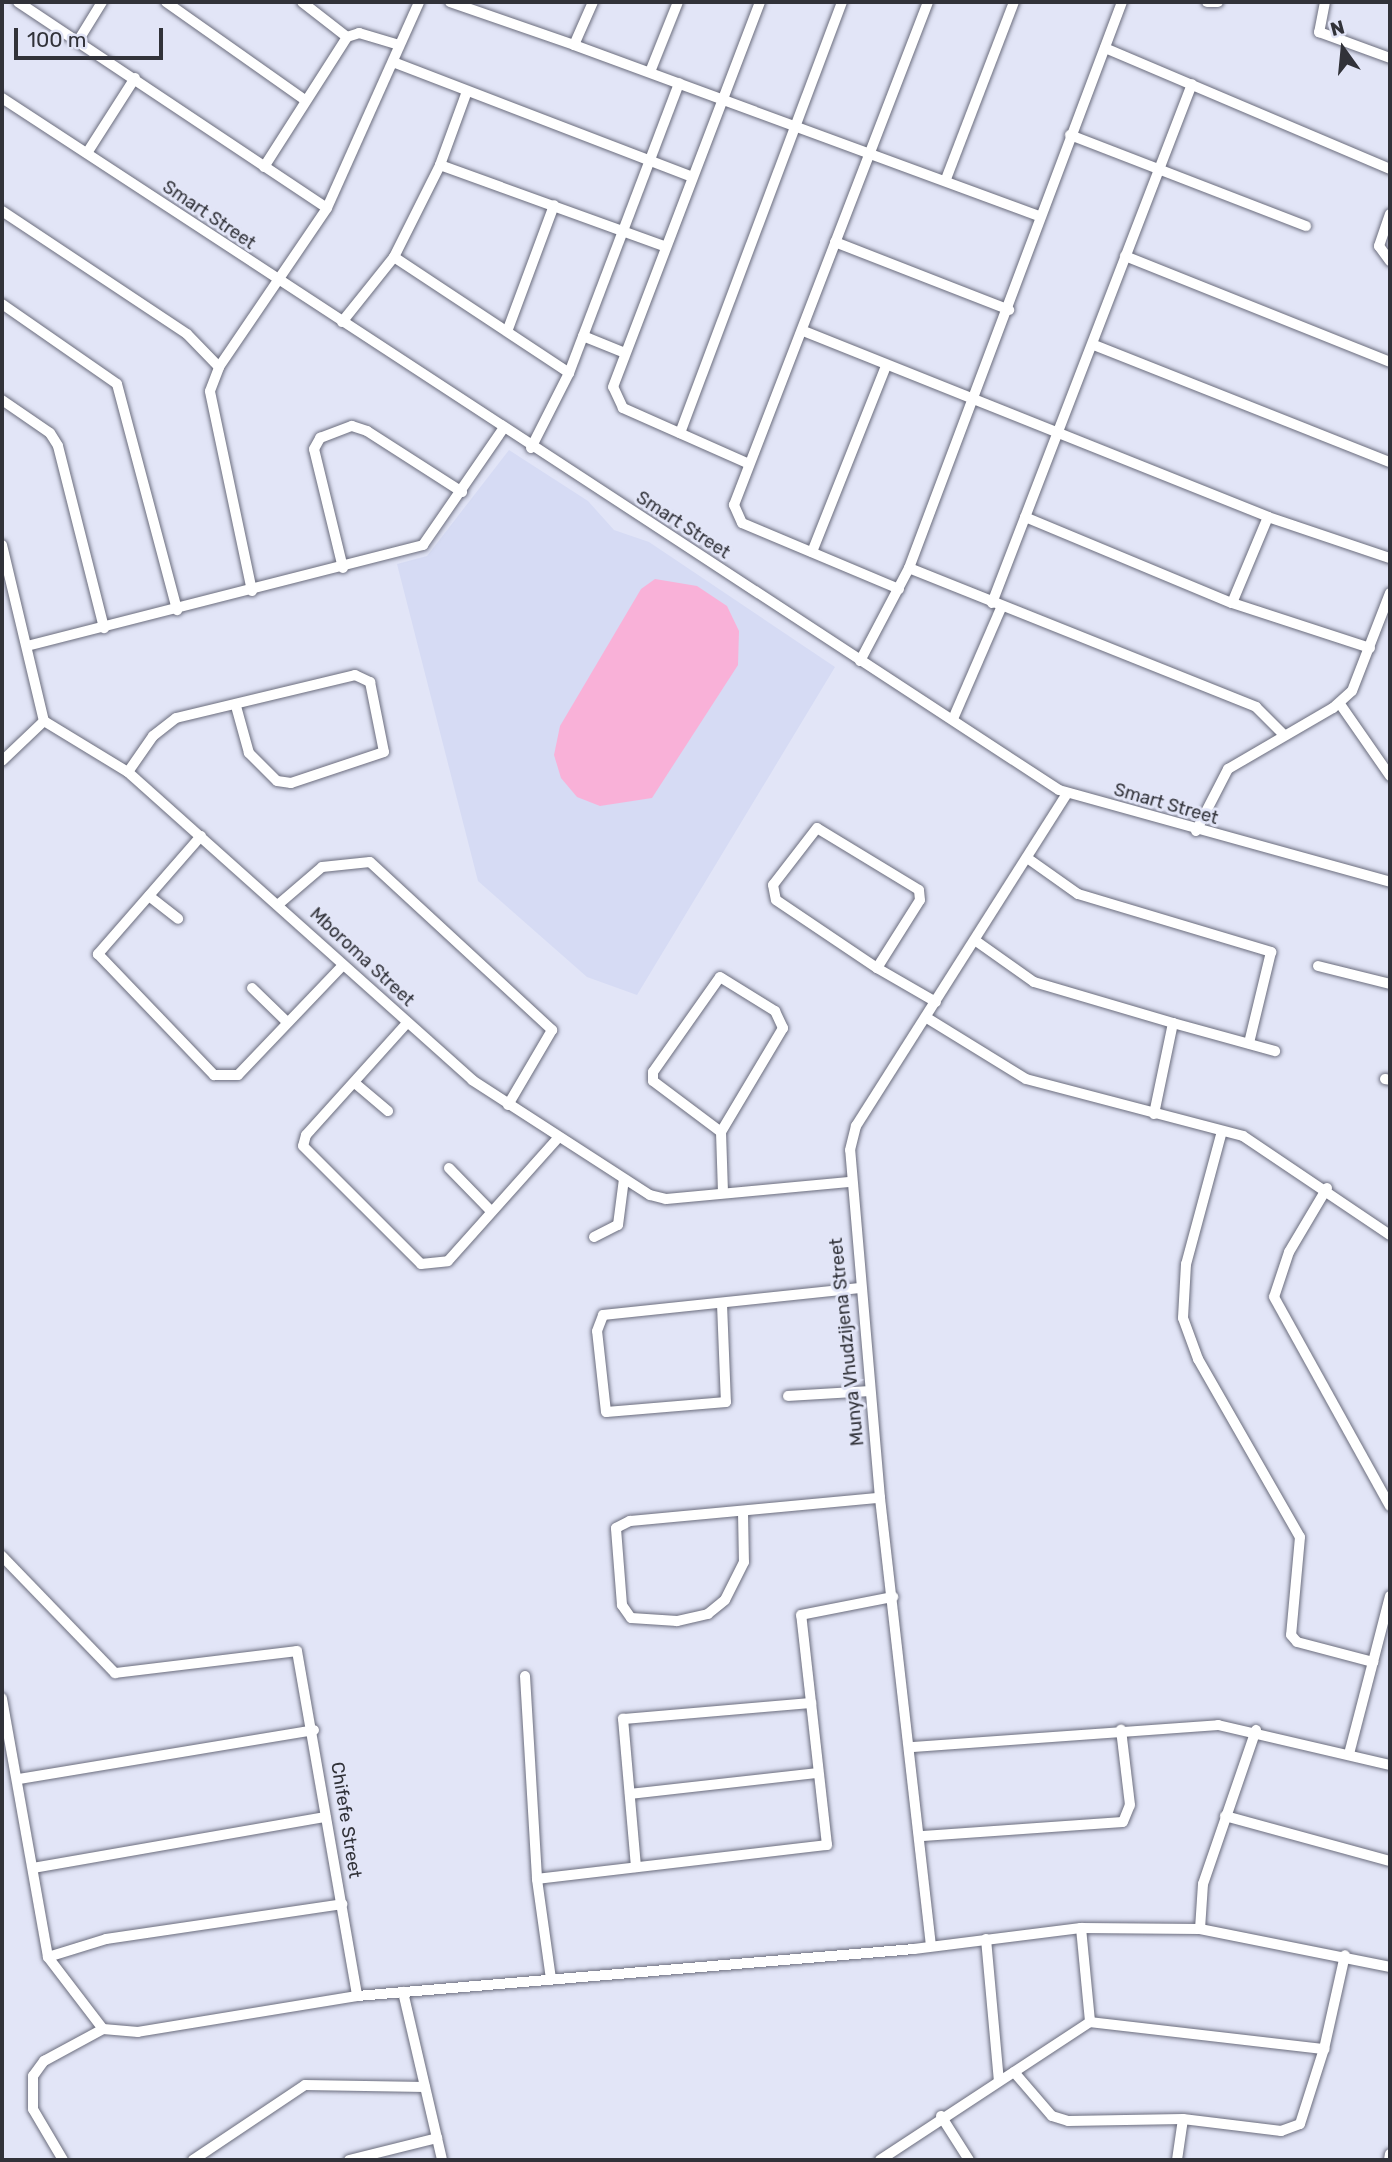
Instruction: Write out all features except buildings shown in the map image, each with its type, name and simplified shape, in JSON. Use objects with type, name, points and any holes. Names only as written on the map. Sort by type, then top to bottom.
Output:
[{"type":"street","points":[[18,2],[327,208]]},
{"type":"street","points":[[78,41],[102,2]]},
{"type":"street","points":[[166,2],[305,100]]},
{"type":"street","points":[[302,2],[347,37]]},
{"type":"street","points":[[252,591],[211,412],[219,367],[279,283],[327,208],[419,2]]},
{"type":"street","points":[[450,2],[723,97],[1040,216]]},
{"type":"street","points":[[574,45],[593,2]]},
{"type":"street","points":[[650,72],[678,2]]},
{"type":"street","points":[[747,463],[616,401],[613,387],[690,176],[760,2]]},
{"type":"street","points":[[680,433],[793,124],[842,2]]},
{"type":"street","points":[[899,589],[736,516],[747,463],[806,332],[835,242],[928,2]]},
{"type":"street","points":[[946,179],[1014,2]]},
{"type":"street","points":[[860,661],[909,568],[1009,310],[1040,216],[1122,2]]},
{"type":"street","points":[[1208,2],[1218,2]]},
{"type":"street","points":[[1325,2],[1319,32],[1390,58]]},
{"type":"street","points":[[264,167],[347,37],[359,33],[399,45]]},
{"type":"street","points":[[1105,48],[1390,169]]},
{"type":"street","points":[[393,62],[466,94],[690,176]]},
{"type":"street","points":[[87,153],[135,78]]},
{"type":"street","points":[[531,448],[569,373],[651,162],[678,83]]},
{"type":"street","points":[[953,719],[997,604],[1025,517],[1094,345],[1125,256],[1192,84]]},
{"type":"street","points":[[342,322],[394,257],[440,165],[466,94]]},
{"type":"street","name":"Smart Street","points":[[2,98],[531,448],[1067,793],[1196,831],[1390,882]]},
{"type":"street","points":[[1070,135],[1306,226]]},
{"type":"street","points":[[440,165],[664,246]]},
{"type":"street","points":[[508,329],[554,205]]},
{"type":"street","points":[[2,211],[187,334],[219,367]]},
{"type":"street","points":[[1390,214],[1379,246],[1390,261]]},
{"type":"street","points":[[835,242],[1009,310]]},
{"type":"street","points":[[1125,256],[1390,362]]},
{"type":"street","points":[[394,257],[508,329],[569,373]]},
{"type":"street","points":[[2,304],[117,384],[177,610]]},
{"type":"street","points":[[806,332],[887,366],[1059,429],[1268,517],[1390,558]]},
{"type":"street","points":[[583,336],[625,353]]},
{"type":"street","points":[[1094,345],[1390,461]]},
{"type":"street","points":[[812,552],[887,366]]},
{"type":"street","points":[[2,400],[50,433],[58,446],[104,628]]},
{"type":"street","points":[[343,568],[314,449],[320,438],[352,426],[367,430],[462,492]]},
{"type":"street","points":[[27,646],[343,568],[423,545],[503,429]]},
{"type":"street","points":[[1025,517],[1232,603],[1370,649]]},
{"type":"street","points":[[1232,603],[1268,517]]},
{"type":"street","points":[[2,545],[6,576],[27,646],[44,721],[2,761]]},
{"type":"street","points":[[909,568],[1256,707],[1284,735]]},
{"type":"street","points":[[1196,831],[1222,776],[1284,735],[1339,704],[1370,649],[1390,593]]},
{"type":"street","points":[[128,772],[163,724],[236,706],[364,676],[384,752],[290,783],[277,781],[249,753],[236,706]]},
{"type":"street","points":[[1339,704],[1390,776]]},
{"type":"street","name":"Mboroma Street","points":[[44,721],[128,772],[280,903],[407,1023],[508,1105],[624,1179],[666,1199],[849,1182]]},
{"type":"street","name":"Munya Vhudzijena Street","points":[[931,1946],[923,1836],[880,1498],[849,1182],[856,1126],[1030,860],[1067,793]]},
{"type":"street","points":[[877,968],[920,900],[919,890],[817,828],[771,893],[877,968],[936,1002]]},
{"type":"street","points":[[201,836],[98,954],[214,1075],[238,1075],[343,965]]},
{"type":"street","points":[[1030,860],[1078,894],[1271,952],[1249,1043]]},
{"type":"street","points":[[280,903],[322,867],[370,862],[552,1030],[508,1105]]},
{"type":"street","points":[[149,896],[178,919]]},
{"type":"street","points":[[976,941],[1034,982],[1275,1051]]},
{"type":"street","points":[[1318,967],[1390,984]]},
{"type":"street","points":[[721,1132],[653,1081],[675,1038],[720,977],[775,1012],[783,1028],[721,1132],[723,1193]]},
{"type":"street","points":[[252,988],[287,1022]]},
{"type":"street","points":[[927,1018],[1017,1075],[1243,1136],[1327,1188],[1390,1235]]},
{"type":"street","points":[[407,1023],[356,1084],[306,1135],[303,1146],[421,1264],[448,1261],[558,1138]]},
{"type":"street","points":[[1154,1114],[1173,1023]]},
{"type":"street","points":[[356,1084],[388,1111]]},
{"type":"street","points":[[1222,1131],[1186,1264],[1183,1318],[1198,1359],[1300,1537],[1294,1639],[1373,1662]]},
{"type":"street","points":[[449,1168],[491,1211]]},
{"type":"street","points":[[594,1237],[618,1225],[624,1179]]},
{"type":"street","points":[[1327,1188],[1289,1252],[1273,1297],[1390,1506]]},
{"type":"street","points":[[722,1304],[726,1402],[606,1412],[597,1331],[603,1315],[860,1288]]},
{"type":"street","points":[[788,1396],[870,1391]]},
{"type":"street","points":[[743,1512],[744,1562],[725,1600],[708,1614],[677,1621],[631,1618],[622,1605],[615,1528],[630,1521],[880,1498]]},
{"type":"street","name":"Chifefe Street","points":[[2,1556],[115,1673],[297,1651],[314,1730],[357,1996]]},
{"type":"street","points":[[1349,1754],[1390,1596]]},
{"type":"street","points":[[537,1879],[827,1845],[801,1615],[893,1597]]},
{"type":"street","points":[[525,1676],[537,1879],[551,1979]]},
{"type":"street","points":[[2,1698],[19,1779],[48,1957],[103,2029]]},
{"type":"street","points":[[636,1867],[623,1719],[810,1703]]},
{"type":"street","points":[[912,1747],[1205,1724],[1256,1730],[1390,1765]]},
{"type":"street","points":[[19,1779],[314,1730]]},
{"type":"street","points":[[923,1836],[1123,1822],[1130,1805],[1121,1730]]},
{"type":"street","points":[[1200,1929],[1203,1884],[1224,1816],[1256,1730]]},
{"type":"street","points":[[630,1794],[818,1773]]},
{"type":"street","points":[[1224,1816],[1390,1861]]},
{"type":"street","points":[[33,1867],[326,1817]]},
{"type":"street","points":[[48,1957],[106,1938],[342,1904]]},
{"type":"street","points":[[1081,1928],[1090,2022]]},
{"type":"street","points":[[63,2160],[33,2109],[33,2076],[44,2061],[103,2029],[138,2032],[357,1996],[931,1946],[1081,1928],[1200,1929],[1345,1955],[1390,1967]]},
{"type":"street","points":[[986,1939],[999,2081]]},
{"type":"street","points":[[1014,2072],[1052,2116],[1068,2121],[1183,2119],[1293,2129],[1306,2110],[1324,2049],[1345,1955]]},
{"type":"street","points":[[403,1992],[442,2160]]},
{"type":"street","points":[[880,2160],[941,2116],[1090,2022],[1324,2049]]},
{"type":"street","points":[[193,2160],[305,2085],[425,2087]]},
{"type":"street","points":[[941,2116],[969,2160]]},
{"type":"street","points":[[1177,2160],[1183,2119]]},
{"type":"street","points":[[349,2160],[437,2138]]},
{"type":"street","points":[[1389,2160],[1390,2154]]},
{"type":"shaded area","points":[[509,450],[588,501],[614,530],[649,542],[835,667],[637,995],[587,977],[478,881],[397,564],[427,556]]},
{"type":"shaded area","points":[[655,579],[697,586],[727,606],[739,631],[738,665],[652,798],[600,806],[577,797],[561,778],[554,755],[560,726],[641,589]]}]
